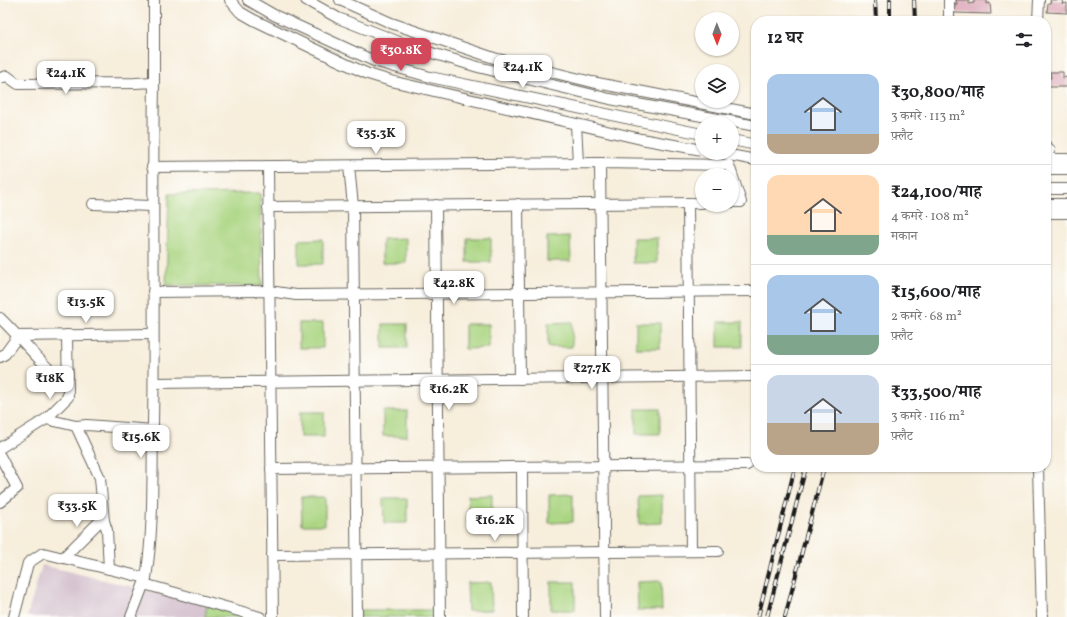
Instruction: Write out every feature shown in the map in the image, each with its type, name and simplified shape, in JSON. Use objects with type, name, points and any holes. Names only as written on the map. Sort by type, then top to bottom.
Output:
[{"type":"street","points":[[131,617],[145,581],[151,549],[154,382],[152,167],[154,0]]},
{"type":"street","points":[[230,0],[240,12],[254,20],[368,74],[399,83],[641,139],[695,149]]},
{"type":"street","points":[[248,0],[274,15],[374,60],[430,77],[695,133]]},
{"type":"street","points":[[306,0],[338,18],[412,47],[478,67],[610,99],[751,125]]},
{"type":"street","points":[[340,0],[391,23],[494,58],[592,82],[751,113]]},
{"type":"street","points":[[948,0],[949,16]]},
{"type":"street","points":[[1038,16],[1039,0]]},
{"type":"street","points":[[4,77],[18,84],[135,84],[154,82]]},
{"type":"street","points":[[576,124],[578,163]]},
{"type":"street","points":[[739,141],[751,144]]},
{"type":"street","points":[[1051,153],[1067,159]]},
{"type":"street","points":[[739,157],[751,159]]},
{"type":"street","points":[[152,167],[600,163],[729,165],[730,168]]},
{"type":"street","points":[[600,163],[605,617]]},
{"type":"street","points":[[268,166],[272,617]]},
{"type":"street","points":[[349,166],[353,206],[357,617]]},
{"type":"street","points":[[1051,169],[1067,169]]},
{"type":"street","points":[[1051,189],[1067,189]]},
{"type":"street","points":[[688,203],[692,551]]},
{"type":"street","points":[[268,207],[695,203]]},
{"type":"street","points":[[93,204],[152,206]]},
{"type":"street","points":[[518,204],[520,379]]},
{"type":"street","points":[[1051,204],[1067,204]]},
{"type":"street","points":[[436,205],[440,617]]},
{"type":"street","points":[[1051,213],[1067,213]]},
{"type":"street","points":[[153,292],[269,291],[296,295],[751,290]]},
{"type":"street","points":[[0,318],[48,369],[68,387]]},
{"type":"street","points":[[18,336],[153,334]]},
{"type":"street","points":[[0,448],[46,420],[68,397],[67,335]]},
{"type":"street","points":[[0,357],[5,354],[18,336]]},
{"type":"street","points":[[154,382],[751,376]]},
{"type":"street","points":[[46,420],[76,426],[87,425],[153,430]]},
{"type":"street","points":[[76,426],[100,478],[104,521],[107,530],[109,569]]},
{"type":"street","points":[[0,456],[17,488],[0,502]]},
{"type":"street","points":[[271,469],[747,465]]},
{"type":"street","points":[[522,467],[523,617]]},
{"type":"street","points":[[1038,472],[1042,617]]},
{"type":"street","points":[[63,558],[99,522],[104,521]]},
{"type":"street","points":[[272,555],[718,551]]},
{"type":"street","points":[[14,617],[28,563],[43,553],[109,569],[260,617]]},
{"type":"shaded area","points":[[42,565],[207,605],[205,617],[27,617]]},
{"type":"green space","points":[[260,193],[262,286],[166,285],[169,194]]},
{"type":"green space","points":[[570,236],[571,261],[547,261],[547,237]]},
{"type":"green space","points":[[406,238],[406,263],[382,263],[382,239]]},
{"type":"green space","points":[[467,238],[491,238],[491,262],[467,262]]},
{"type":"green space","points":[[633,238],[657,238],[657,263],[633,263]]},
{"type":"green space","points":[[323,239],[323,264],[299,264],[299,240]]},
{"type":"green space","points":[[572,322],[572,347],[548,347],[548,323]]},
{"type":"green space","points":[[718,322],[742,322],[742,347],[718,347]]},
{"type":"green space","points":[[299,323],[323,323],[323,348],[299,348]]},
{"type":"green space","points":[[636,323],[660,323],[660,348],[636,348]]},
{"type":"green space","points":[[383,324],[407,324],[407,348],[383,348]]},
{"type":"green space","points":[[465,324],[489,324],[489,348],[465,349]]},
{"type":"green space","points":[[636,409],[660,409],[660,434],[636,434]]},
{"type":"green space","points":[[383,411],[407,411],[407,436],[383,436]]},
{"type":"green space","points":[[300,412],[324,412],[324,437],[300,437]]},
{"type":"green space","points":[[573,494],[573,522],[549,523],[549,495]]},
{"type":"green space","points":[[492,495],[492,523],[468,524],[468,496]]},
{"type":"green space","points":[[662,495],[662,523],[639,524],[638,496]]},
{"type":"green space","points":[[301,497],[325,497],[325,525],[302,525]]},
{"type":"green space","points":[[383,498],[407,498],[407,523],[384,523]]},
{"type":"green space","points":[[661,581],[662,610],[638,610],[637,582]]},
{"type":"green space","points":[[491,582],[492,610],[468,611],[467,583]]},
{"type":"green space","points":[[551,582],[575,582],[575,610],[551,610]]},
{"type":"green space","points":[[207,605],[254,617],[205,617]]},
{"type":"green space","points":[[360,610],[435,610],[435,617],[360,617]]},
{"type":"building","points":[[956,0],[969,0],[969,4],[974,3],[974,0],[987,0],[987,4],[990,3],[991,14],[954,13],[955,4],[957,4]]},
{"type":"building","points":[[1050,0],[1063,0],[1062,4],[1067,3],[1067,13],[1047,12],[1048,3],[1051,3]]},
{"type":"building","points":[[1051,72],[1063,72],[1063,78],[1067,77],[1067,87],[1051,87]]},
{"type":"railway","points":[[875,0],[876,16]]},
{"type":"railway","points":[[890,0],[890,16]]},
{"type":"railway","points":[[914,0],[915,16]]},
{"type":"railway","points":[[758,617],[794,472]]},
{"type":"railway","points":[[767,617],[805,472]]},
{"type":"railway","points":[[785,617],[823,472]]}]
